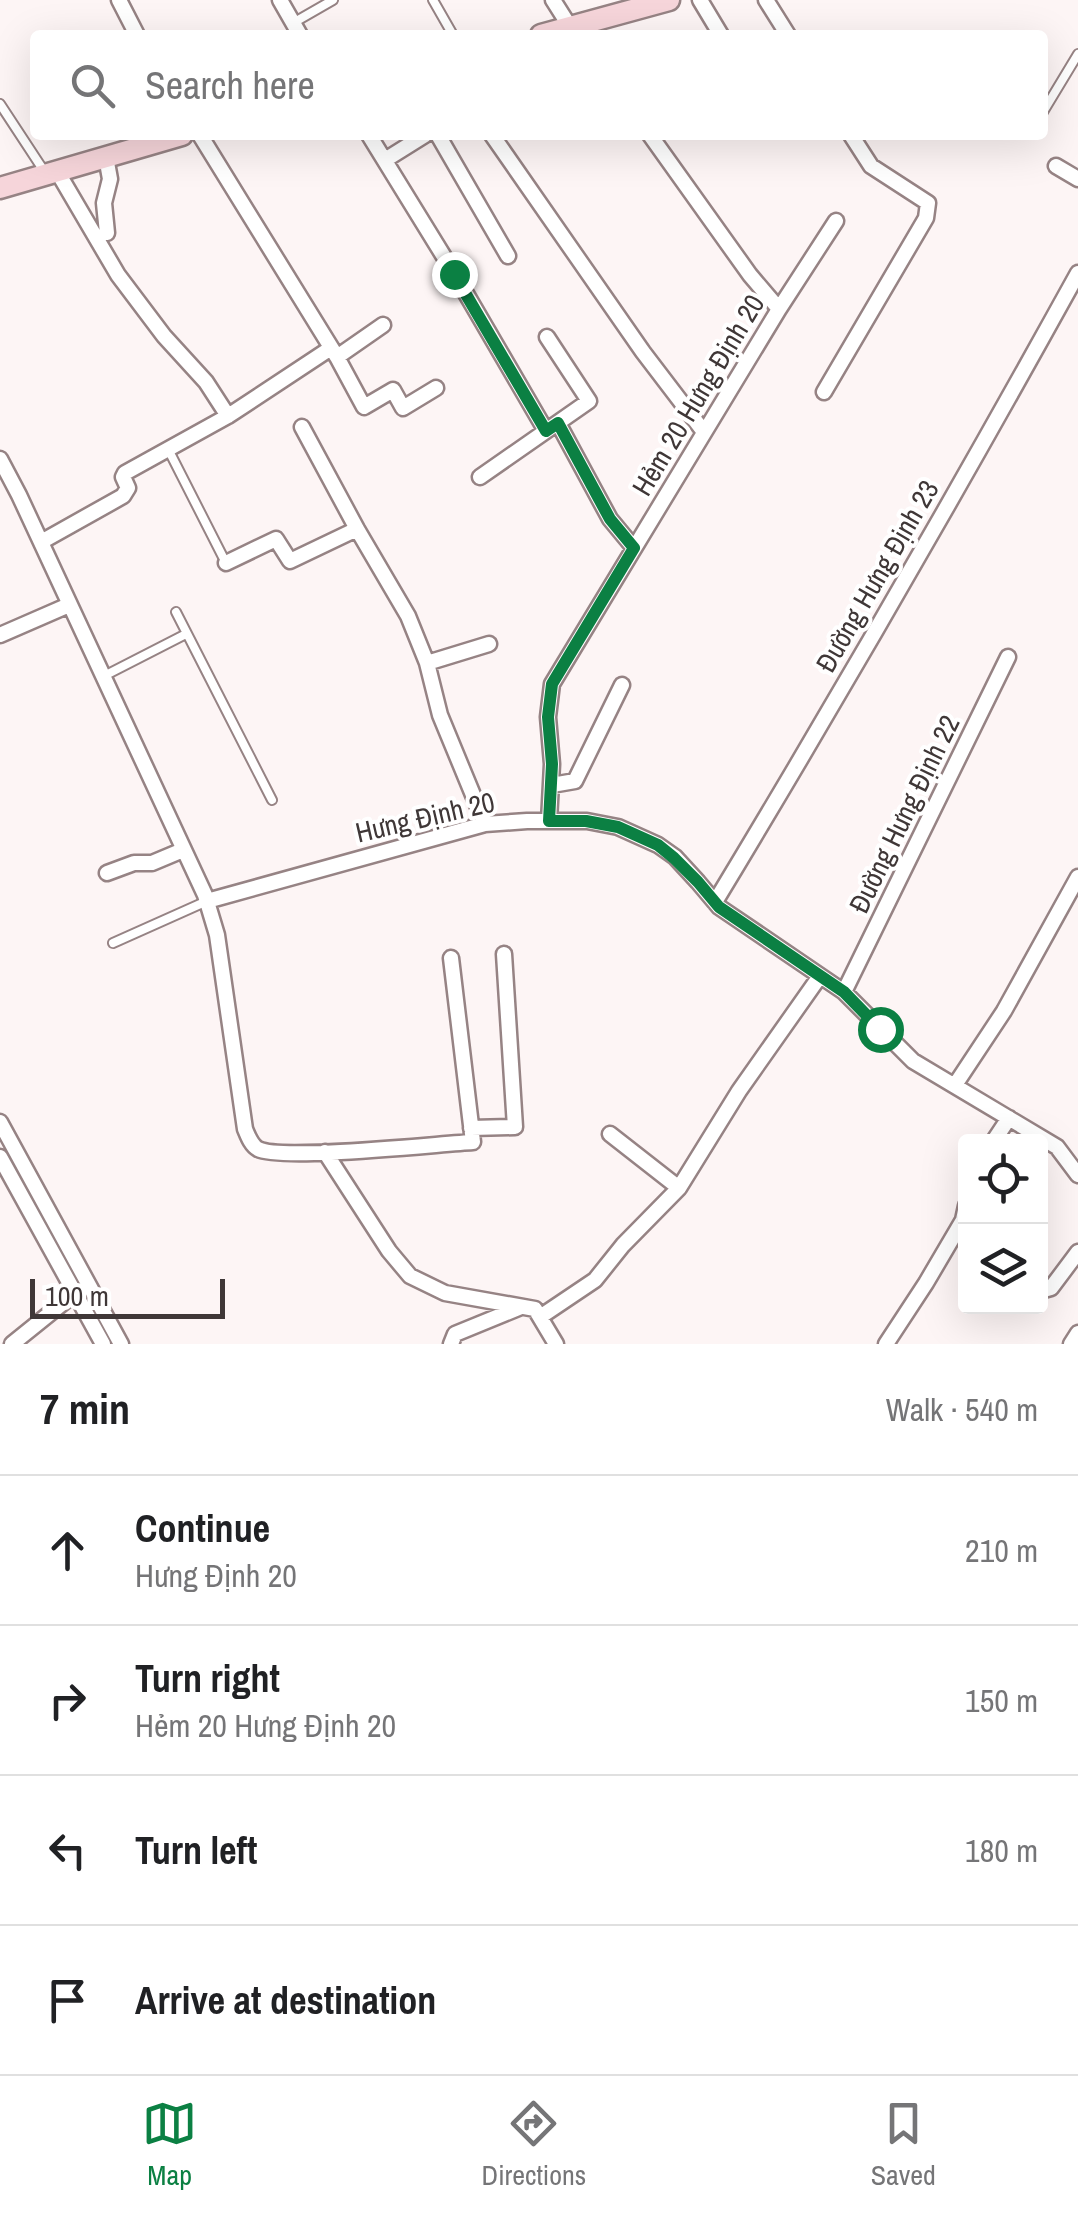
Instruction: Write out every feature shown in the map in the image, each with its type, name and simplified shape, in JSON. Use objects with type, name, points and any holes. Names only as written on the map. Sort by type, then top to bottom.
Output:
[{"type":"street","points":[[119,0],[134,30]]},
{"type":"street","points":[[280,0],[297,29]]},
{"type":"street","points":[[554,0],[572,30],[669,0]]},
{"type":"street","points":[[700,0],[718,30]]},
{"type":"street","points":[[766,0],[785,30]]},
{"type":"street","points":[[0,188],[165,140]]},
{"type":"street","points":[[203,140],[364,407],[393,390],[402,408],[436,388]]},
{"type":"street","points":[[372,140],[610,519],[634,548]]},
{"type":"street","points":[[385,160],[418,140]]},
{"type":"street","points":[[441,140],[508,256]]},
{"type":"street","points":[[495,140],[643,352],[704,432]]},
{"type":"street","points":[[654,140],[778,309]]},
{"type":"street","points":[[824,392],[926,218],[928,203],[871,166],[854,140]]},
{"type":"street","points":[[106,157],[110,180],[104,203],[107,233]]},
{"type":"street","points":[[1056,166],[1078,179]]},
{"type":"street","points":[[52,173],[118,275],[151,320],[206,382],[228,416]]},
{"type":"street","name":"Hẻm 20 Hưng Định 20","points":[[549,821],[552,785],[548,717],[552,684],[778,309],[836,220]]},
{"type":"street","name":"Đường Hưng Định 23","points":[[715,902],[1073,292],[1078,273]]},
{"type":"street","points":[[40,542],[123,496],[128,488],[125,473],[383,325]]},
{"type":"street","points":[[480,477],[589,401],[546,337]]},
{"type":"street","points":[[302,427],[408,616],[428,663],[440,715],[485,824]]},
{"type":"street","points":[[0,459],[207,901],[217,935],[250,1142],[270,1152],[473,1142],[450,958]]},
{"type":"street","points":[[226,564],[276,539],[290,561],[357,529]]},
{"type":"street","points":[[0,634],[69,605]]},
{"type":"street","points":[[428,663],[489,644]]},
{"type":"street","name":"Đường Hưng Định 22","points":[[844,992],[1008,657]]},
{"type":"street","points":[[552,785],[575,782],[622,684]]},
{"type":"street","name":"Hưng Định 20","points":[[207,901],[485,824],[586,821],[618,827],[658,845],[719,907],[844,992],[913,1061],[1057,1147],[1078,1175]]},
{"type":"street","points":[[107,873],[152,863],[183,850]]},
{"type":"street","points":[[955,1086],[1004,1011],[1078,878]]},
{"type":"street","points":[[471,1128],[516,1127],[504,954]]},
{"type":"street","points":[[540,1317],[595,1280],[679,1188],[739,1091],[820,976]]},
{"type":"street","points":[[999,1134],[1009,1118]]},
{"type":"street","points":[[0,1122],[121,1344]]},
{"type":"street","points":[[610,1134],[679,1188]]},
{"type":"street","points":[[325,1152],[410,1276],[445,1293],[535,1309],[556,1344]]},
{"type":"street","points":[[0,1158],[103,1344]]},
{"type":"street","points":[[886,1344],[961,1224]]},
{"type":"street","points":[[1048,1289],[1078,1252]]},
{"type":"street","points":[[12,1344],[74,1294]]},
{"type":"street","points":[[451,1344],[455,1334],[522,1306]]},
{"type":"street","points":[[1071,1344],[1078,1334]]},
{"type":"lane","points":[[297,29],[333,0]]},
{"type":"lane","points":[[434,0],[450,30]]},
{"type":"lane","points":[[1048,104],[1078,54]]},
{"type":"lane","points":[[0,104],[52,173]]},
{"type":"lane","points":[[168,449],[226,564]]},
{"type":"lane","points":[[176,612],[272,800]]},
{"type":"lane","points":[[102,677],[186,634]]},
{"type":"lane","points":[[113,942],[207,901]]},
{"type":"route","points":[[454,274],[546,431],[558,423],[610,519],[634,548],[552,684],[548,717],[552,764],[549,821],[586,821],[618,827],[658,845],[719,907],[844,992],[880,1029]]}]
